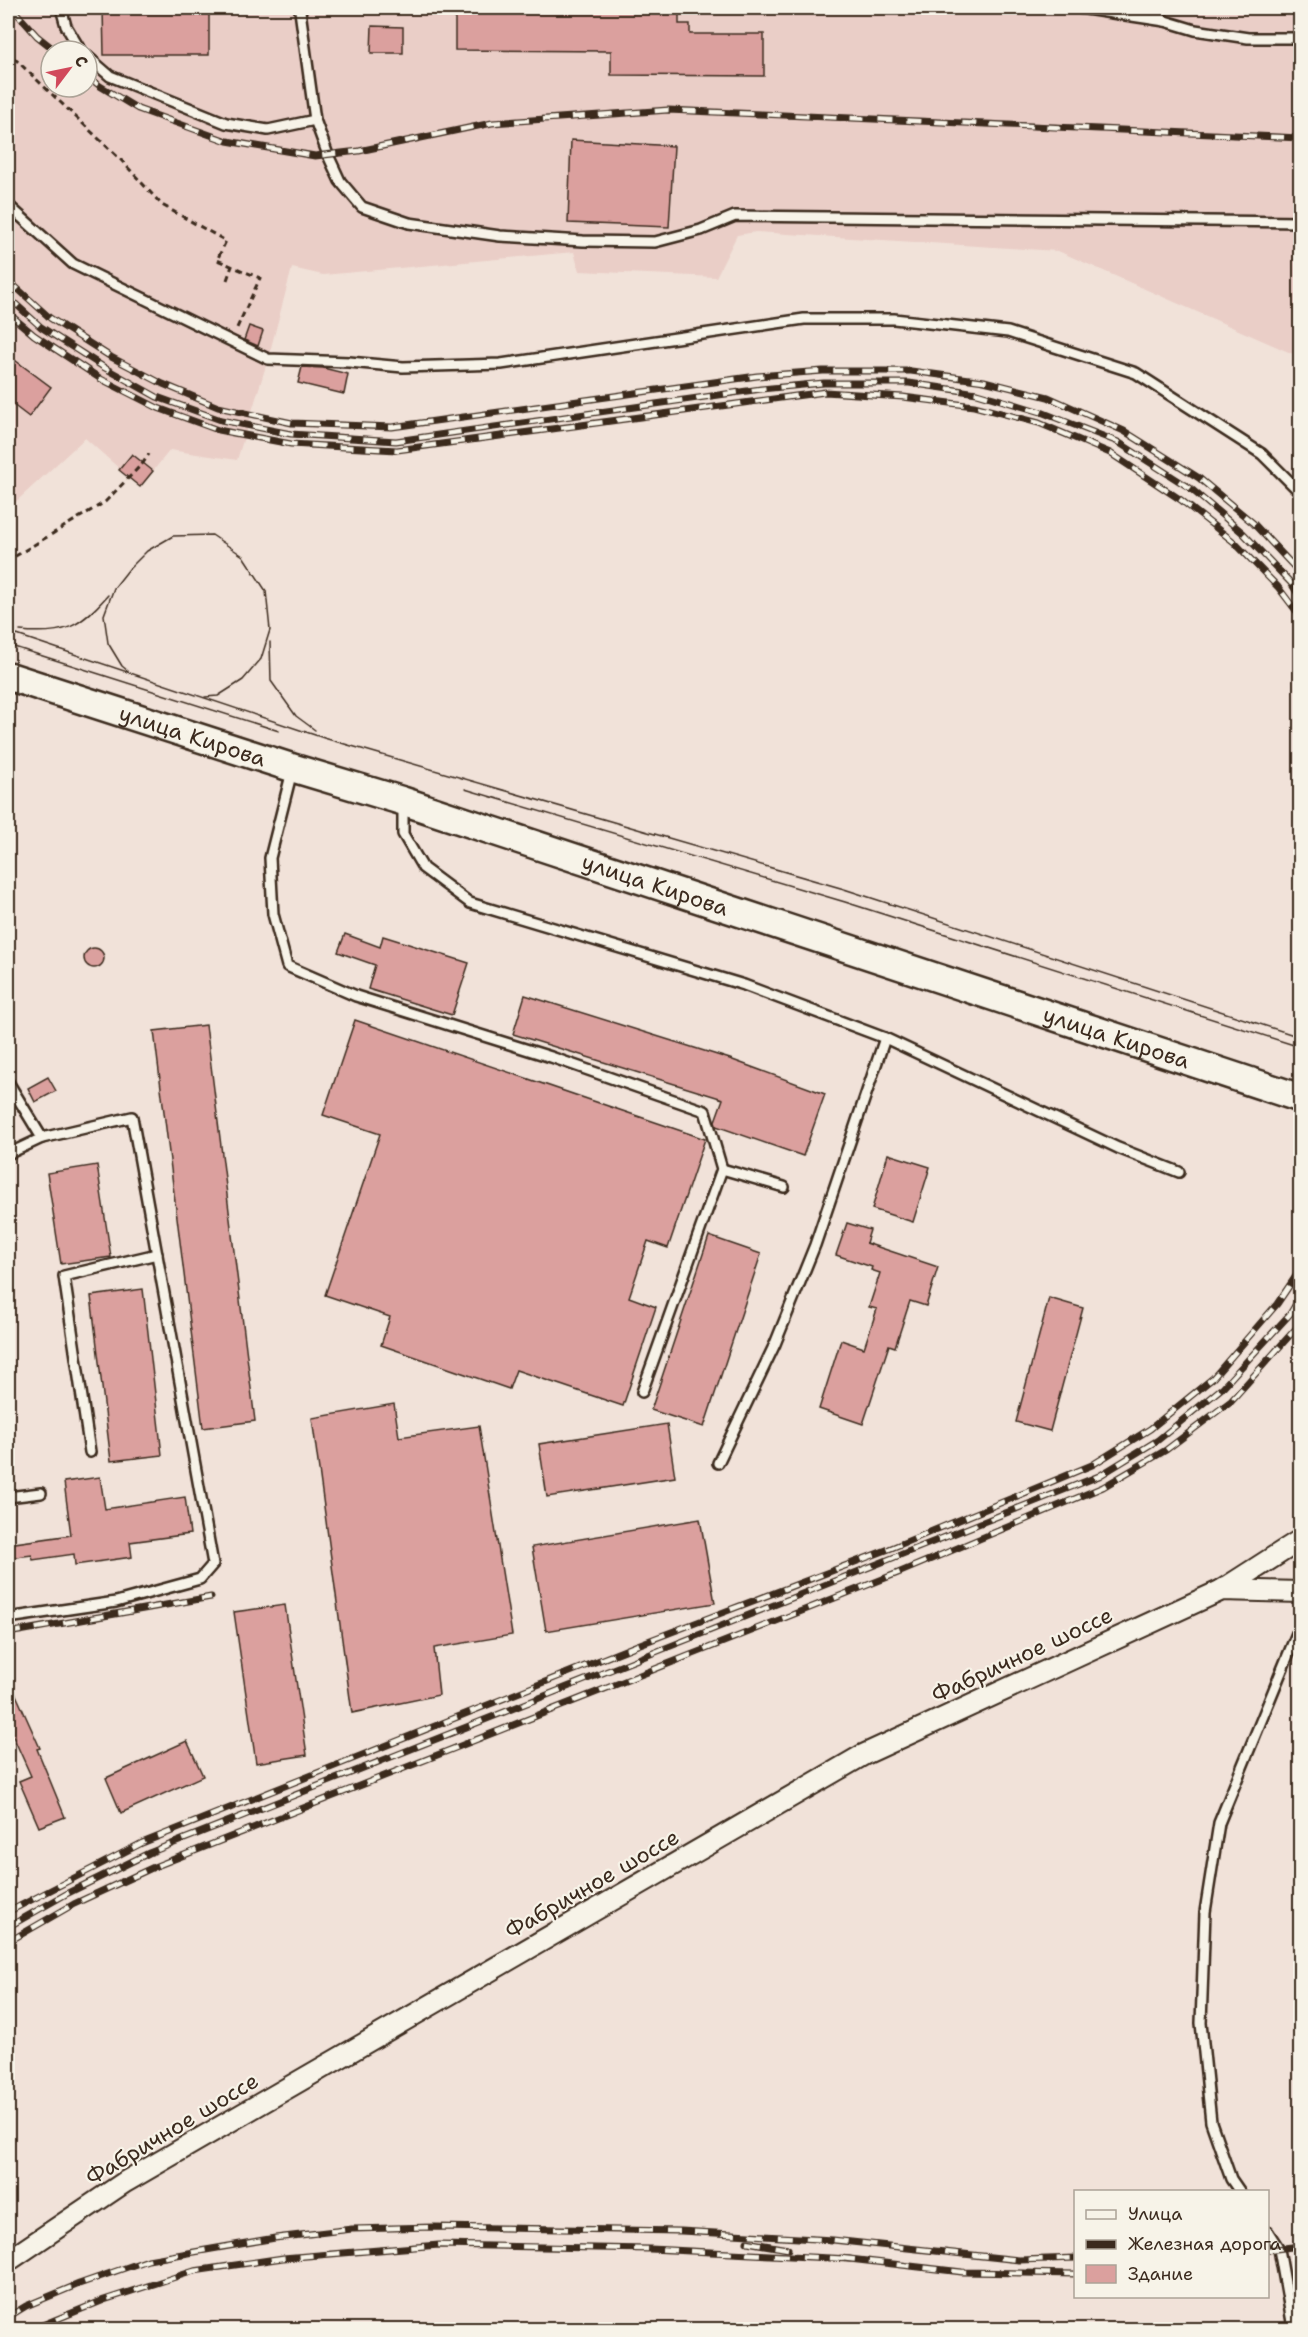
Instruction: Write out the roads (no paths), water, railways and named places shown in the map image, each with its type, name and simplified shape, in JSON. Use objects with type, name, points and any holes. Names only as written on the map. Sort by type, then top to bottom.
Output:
[{"type":"main road","name":"улица Кирова","points":[[8,676],[403,801],[1300,1098]]},
{"type":"street","name":"Фабричное шоссе","points":[[8,2261],[125,2182],[863,1755],[1222,1590],[1300,1540]]},
{"type":"street","name":"Фабричное шоссе","points":[[1222,1590],[1300,1592]]},
{"type":"lane","points":[[60,8],[66,26],[74,39]]},
{"type":"lane","points":[[302,8],[300,11],[315,120],[340,181],[362,207],[409,223],[500,236],[655,242],[701,230],[735,216],[1300,222]]},
{"type":"lane","points":[[1079,8],[1165,21],[1196,30],[1248,38],[1300,38]]},
{"type":"lane","points":[[1152,8],[1165,21]]},
{"type":"lane","points":[[99,66],[110,76],[226,123],[268,130],[315,120]]},
{"type":"lane","points":[[8,205],[73,264],[268,359],[403,367],[501,364],[804,319],[894,319],[1008,332],[1136,373],[1262,454],[1300,492]]},
{"type":"lane","points":[[293,768],[270,858],[273,914],[287,966],[356,996],[551,1057],[705,1111],[722,1169],[642,1392]]},
{"type":"lane","points":[[403,801],[403,834],[423,868],[470,903],[744,985],[885,1038],[1118,1148],[1179,1172]]},
{"type":"lane","points":[[718,1463],[774,1344],[815,1245],[885,1038]]},
{"type":"lane","points":[[8,1082],[42,1138]]},
{"type":"lane","points":[[8,1154],[42,1138],[132,1117],[213,1564],[200,1579],[116,1602],[8,1618]]},
{"type":"lane","points":[[722,1169],[784,1187]]},
{"type":"lane","points":[[90,1452],[64,1276],[157,1254]]},
{"type":"lane","points":[[8,1497],[41,1493]]},
{"type":"lane","points":[[1239,2190],[1231,2179],[1211,2122],[1201,2023],[1205,1912],[1219,1823],[1300,1626]]},
{"type":"lane","points":[[1269,2234],[1279,2249],[1282,2260],[1292,2322],[1290,2330]]},
{"type":"tram line","points":[[128,671],[122,666],[108,643],[104,615],[114,588],[147,551],[173,536],[212,535],[243,556],[266,591],[270,630],[261,659],[243,680],[218,696],[205,697]]},
{"type":"tram line","points":[[20,631],[49,632],[70,627],[88,615],[108,595]]},
{"type":"tram line","points":[[8,632],[324,738],[844,889],[1300,1037]]},
{"type":"tram line","points":[[270,642],[271,681],[296,716],[315,730]]},
{"type":"tram line","points":[[8,645],[279,731]]},
{"type":"tram line","points":[[465,789],[845,902],[1300,1047]]},
{"type":"railway","points":[[12,8],[41,39]]},
{"type":"railway","points":[[99,85],[138,109],[227,141],[315,156],[359,151],[492,123],[668,110],[1300,138]]},
{"type":"railway","points":[[8,280],[50,318],[111,357],[163,384],[218,407],[292,423],[392,427],[757,376],[823,371],[911,371],[984,381],[1048,397],[1124,431],[1199,478],[1253,523],[1300,573]]},
{"type":"railway","points":[[8,297],[41,327],[105,368],[157,397],[221,420],[291,434],[396,441],[761,389],[824,383],[909,383],[977,393],[1041,412],[1118,442],[1190,488],[1243,533],[1291,583],[1300,597]]},
{"type":"railway","points":[[8,313],[34,335],[101,379],[158,408],[218,430],[291,444],[397,450],[825,392],[903,397],[974,406],[1039,423],[1110,453],[1181,500],[1234,542],[1278,587],[1300,616]]},
{"type":"railway","points":[[8,1912],[142,1843],[635,1646],[889,1549],[1092,1465],[1150,1429],[1213,1378],[1277,1304],[1300,1270]]},
{"type":"railway","points":[[8,1927],[68,1893],[149,1853],[1099,1476],[1158,1440],[1222,1388],[1290,1314],[1300,1297]]},
{"type":"railway","points":[[8,1942],[74,1904],[154,1867],[898,1573],[1103,1487],[1166,1450],[1231,1401],[1300,1324]]},
{"type":"railway","points":[[8,1633],[211,1597]]},
{"type":"railway","points":[[8,2317],[26,2306],[79,2284],[148,2260],[275,2238],[352,2229],[434,2227],[681,2231],[833,2240],[1019,2260],[1074,2258]]},
{"type":"railway","points":[[747,2242],[788,2249]]},
{"type":"railway","points":[[30,2330],[104,2300],[194,2271],[283,2258],[439,2245],[650,2249],[850,2259]]},
{"type":"railway","points":[[1269,2250],[1300,2246]]},
{"type":"railway","points":[[841,2258],[962,2272],[1074,2274]]}]
